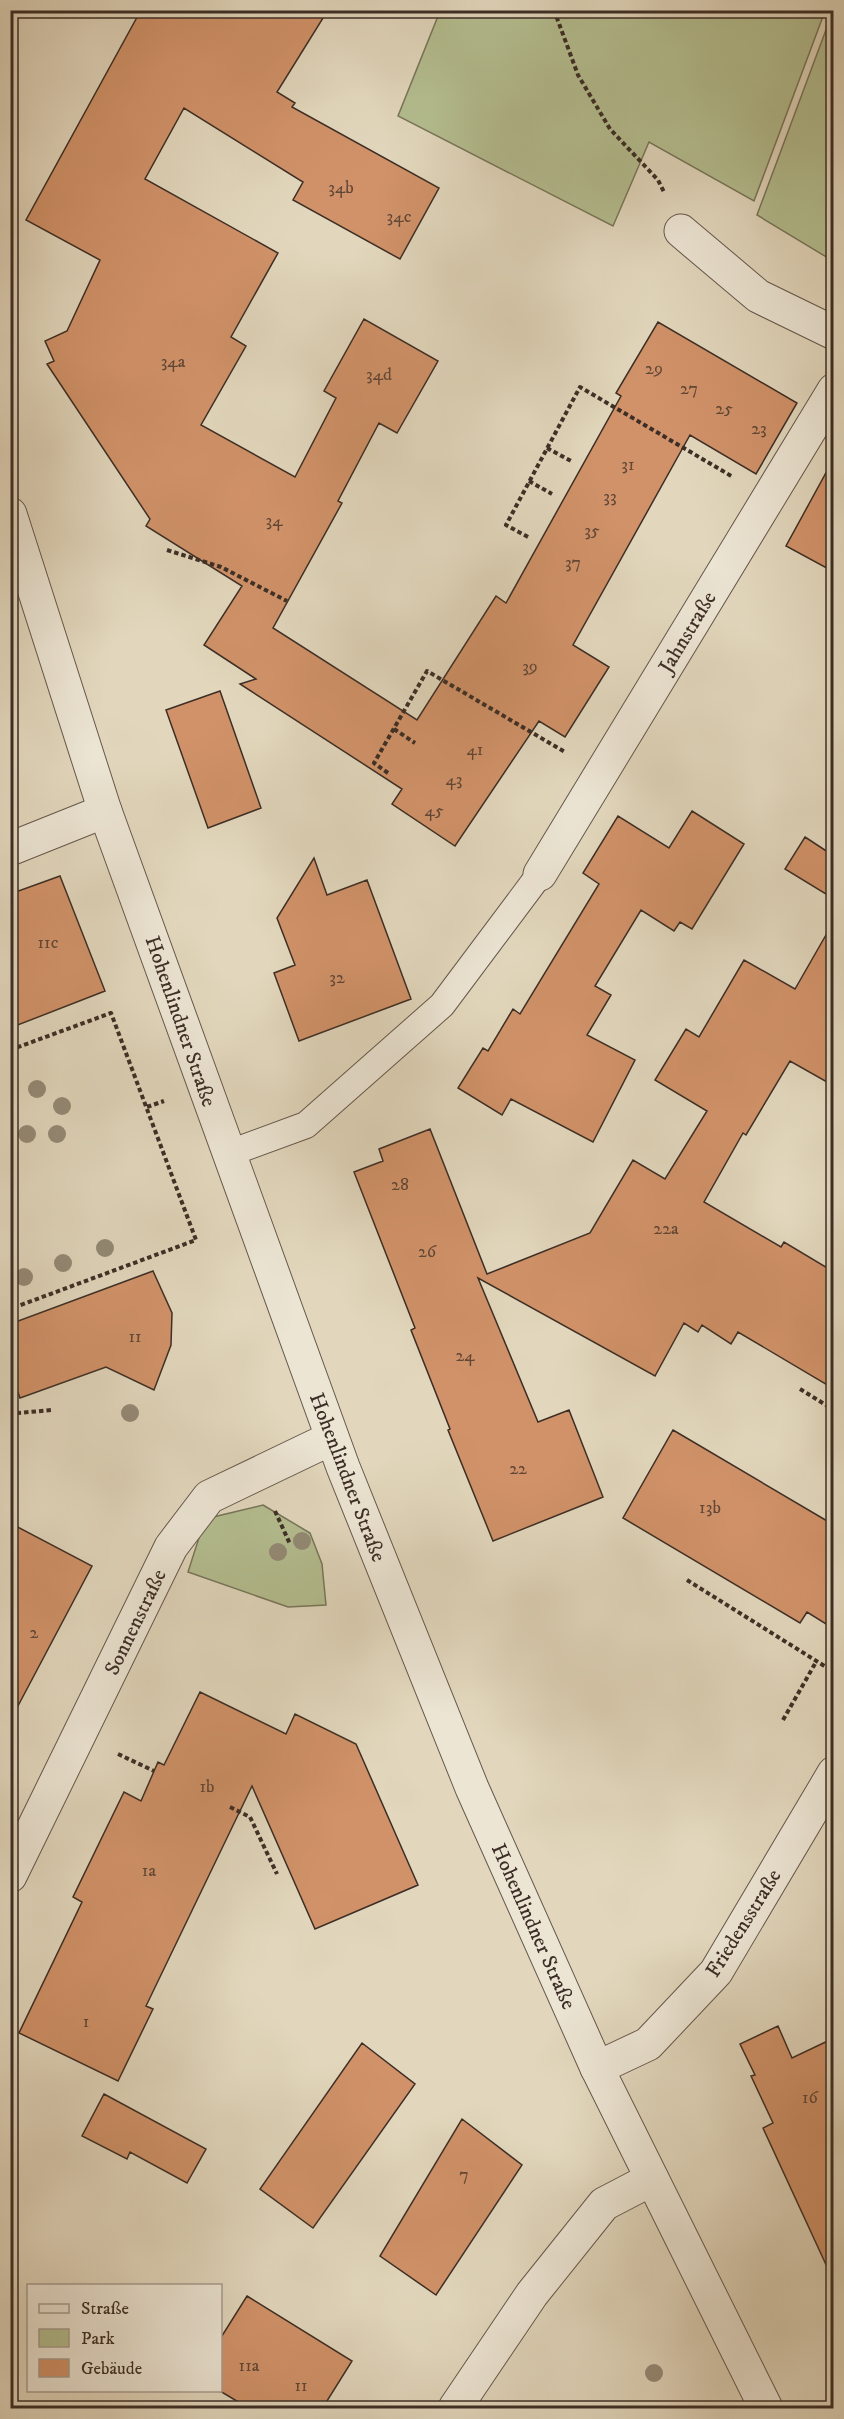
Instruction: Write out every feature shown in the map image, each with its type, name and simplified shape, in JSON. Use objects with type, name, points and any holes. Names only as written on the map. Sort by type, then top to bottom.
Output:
[{"type":"street","points":[[681,231],[758,296],[834,333]]},
{"type":"street","name":"Jahnstraße","points":[[540,874],[834,390]]},
{"type":"street","name":"Hohenlindner Straße","points":[[10,514],[105,811],[227,1154],[332,1438],[472,1788],[597,2068],[766,2409]]},
{"type":"street","points":[[10,849],[105,811]]},
{"type":"street","name":"Sonnenstraße","points":[[10,1876],[171,1547],[209,1497],[332,1438]]},
{"type":"street","name":"Friedensstraße","points":[[597,2068],[648,2044],[716,1972],[834,1773]]},
{"type":"street","points":[[455,2409],[532,2294],[604,2204],[652,2179]]},
{"type":"lane","points":[[227,1154],[306,1125],[442,1005],[540,874]]},
{"type":"path","points":[[554,10],[578,75],[610,129],[658,180],[681,231]]},
{"type":"path","points":[[528,537],[506,525],[580,387],[768,498]]},
{"type":"path","points":[[547,448],[571,461]]},
{"type":"path","points":[[529,481],[552,494]]},
{"type":"path","points":[[167,550],[221,567],[288,601]]},
{"type":"path","points":[[388,773],[374,762],[427,671],[601,773]]},
{"type":"path","points":[[393,728],[415,743]]},
{"type":"path","points":[[10,1050],[111,1013],[196,1240],[10,1309]]},
{"type":"path","points":[[800,1389],[834,1410]]},
{"type":"path","points":[[10,1409],[18,1413],[52,1410]]},
{"type":"path","points":[[687,1580],[834,1672]]},
{"type":"path","points":[[783,1720],[816,1662]]},
{"type":"path","points":[[230,1807],[250,1817],[277,1874]]},
{"type":"green space","points":[[440,10],[825,11],[754,201],[649,142],[613,226],[398,116]]},
{"type":"green space","points":[[834,11],[833,261],[757,215]]},
{"type":"green space","points":[[263,1505],[310,1533],[322,1564],[326,1605],[288,1607],[188,1572],[205,1519]]},
{"type":"building","points":[[141,10],[328,10],[277,92],[295,103],[292,107],[439,188],[400,259],[293,200],[303,182],[184,108],[145,179],[278,253],[231,337],[246,346],[201,425],[295,477],[336,398],[324,391],[364,319],[438,361],[397,433],[379,423],[338,501],[342,503],[273,628],[417,720],[496,596],[506,603],[621,396],[616,393],[658,322],[797,403],[756,474],[690,435],[573,645],[609,667],[565,737],[539,721],[455,846],[392,804],[402,789],[240,684],[256,679],[204,645],[242,586],[146,526],[150,519],[47,364],[54,361],[45,341],[67,331],[100,260],[26,220]]},
{"type":"building","points":[[834,458],[834,572],[786,546]]},
{"type":"building","points":[[220,691],[261,808],[208,828],[166,710]]},
{"type":"building","points":[[692,811],[744,844],[692,929],[680,922],[674,931],[641,910],[595,986],[611,995],[587,1035],[635,1060],[593,1142],[511,1099],[502,1115],[458,1088],[483,1048],[488,1051],[513,1009],[520,1014],[599,884],[583,873],[618,816],[669,848]]},
{"type":"building","points":[[805,837],[834,856],[834,899],[785,869]]},
{"type":"building","points":[[314,858],[327,895],[367,880],[411,999],[299,1041],[274,973],[295,965],[277,918]]},
{"type":"building","points":[[60,876],[105,991],[10,1028],[10,894]]},
{"type":"building","points":[[834,921],[834,1086],[790,1061],[746,1135],[743,1133],[704,1202],[781,1247],[784,1242],[834,1272],[834,1389],[738,1332],[731,1344],[702,1325],[698,1332],[684,1323],[655,1376],[478,1278],[538,1422],[569,1410],[603,1497],[493,1541],[448,1430],[450,1429],[411,1330],[415,1328],[354,1172],[383,1161],[379,1149],[430,1129],[487,1274],[590,1233],[633,1160],[665,1179],[707,1111],[655,1080],[686,1029],[699,1037],[744,960],[795,989]]},
{"type":"building","points":[[153,1271],[172,1313],[171,1345],[154,1390],[106,1367],[20,1398],[10,1370],[10,1324]]},
{"type":"building","points":[[673,1430],[834,1525],[834,1629],[807,1612],[800,1623],[623,1518]]},
{"type":"building","points":[[10,1523],[92,1566],[10,1721]]},
{"type":"building","points":[[200,1692],[286,1734],[295,1714],[356,1744],[418,1885],[315,1929],[252,1786],[146,2006],[153,2009],[118,2081],[19,2033],[82,1902],[73,1897],[124,1792],[141,1801],[158,1762],[164,1765]]},
{"type":"building","points":[[778,2026],[792,2058],[834,2038],[834,2282],[763,2128],[773,2123],[751,2076],[755,2075],[740,2044]]},
{"type":"building","points":[[362,2043],[415,2084],[313,2228],[260,2189]]},
{"type":"building","points":[[104,2094],[206,2149],[187,2183],[130,2152],[127,2159],[82,2136]]},
{"type":"building","points":[[462,2119],[522,2165],[436,2295],[380,2256]]},
{"type":"building","points":[[247,2296],[352,2361],[322,2409],[250,2409],[222,2392],[222,2336]]}]
